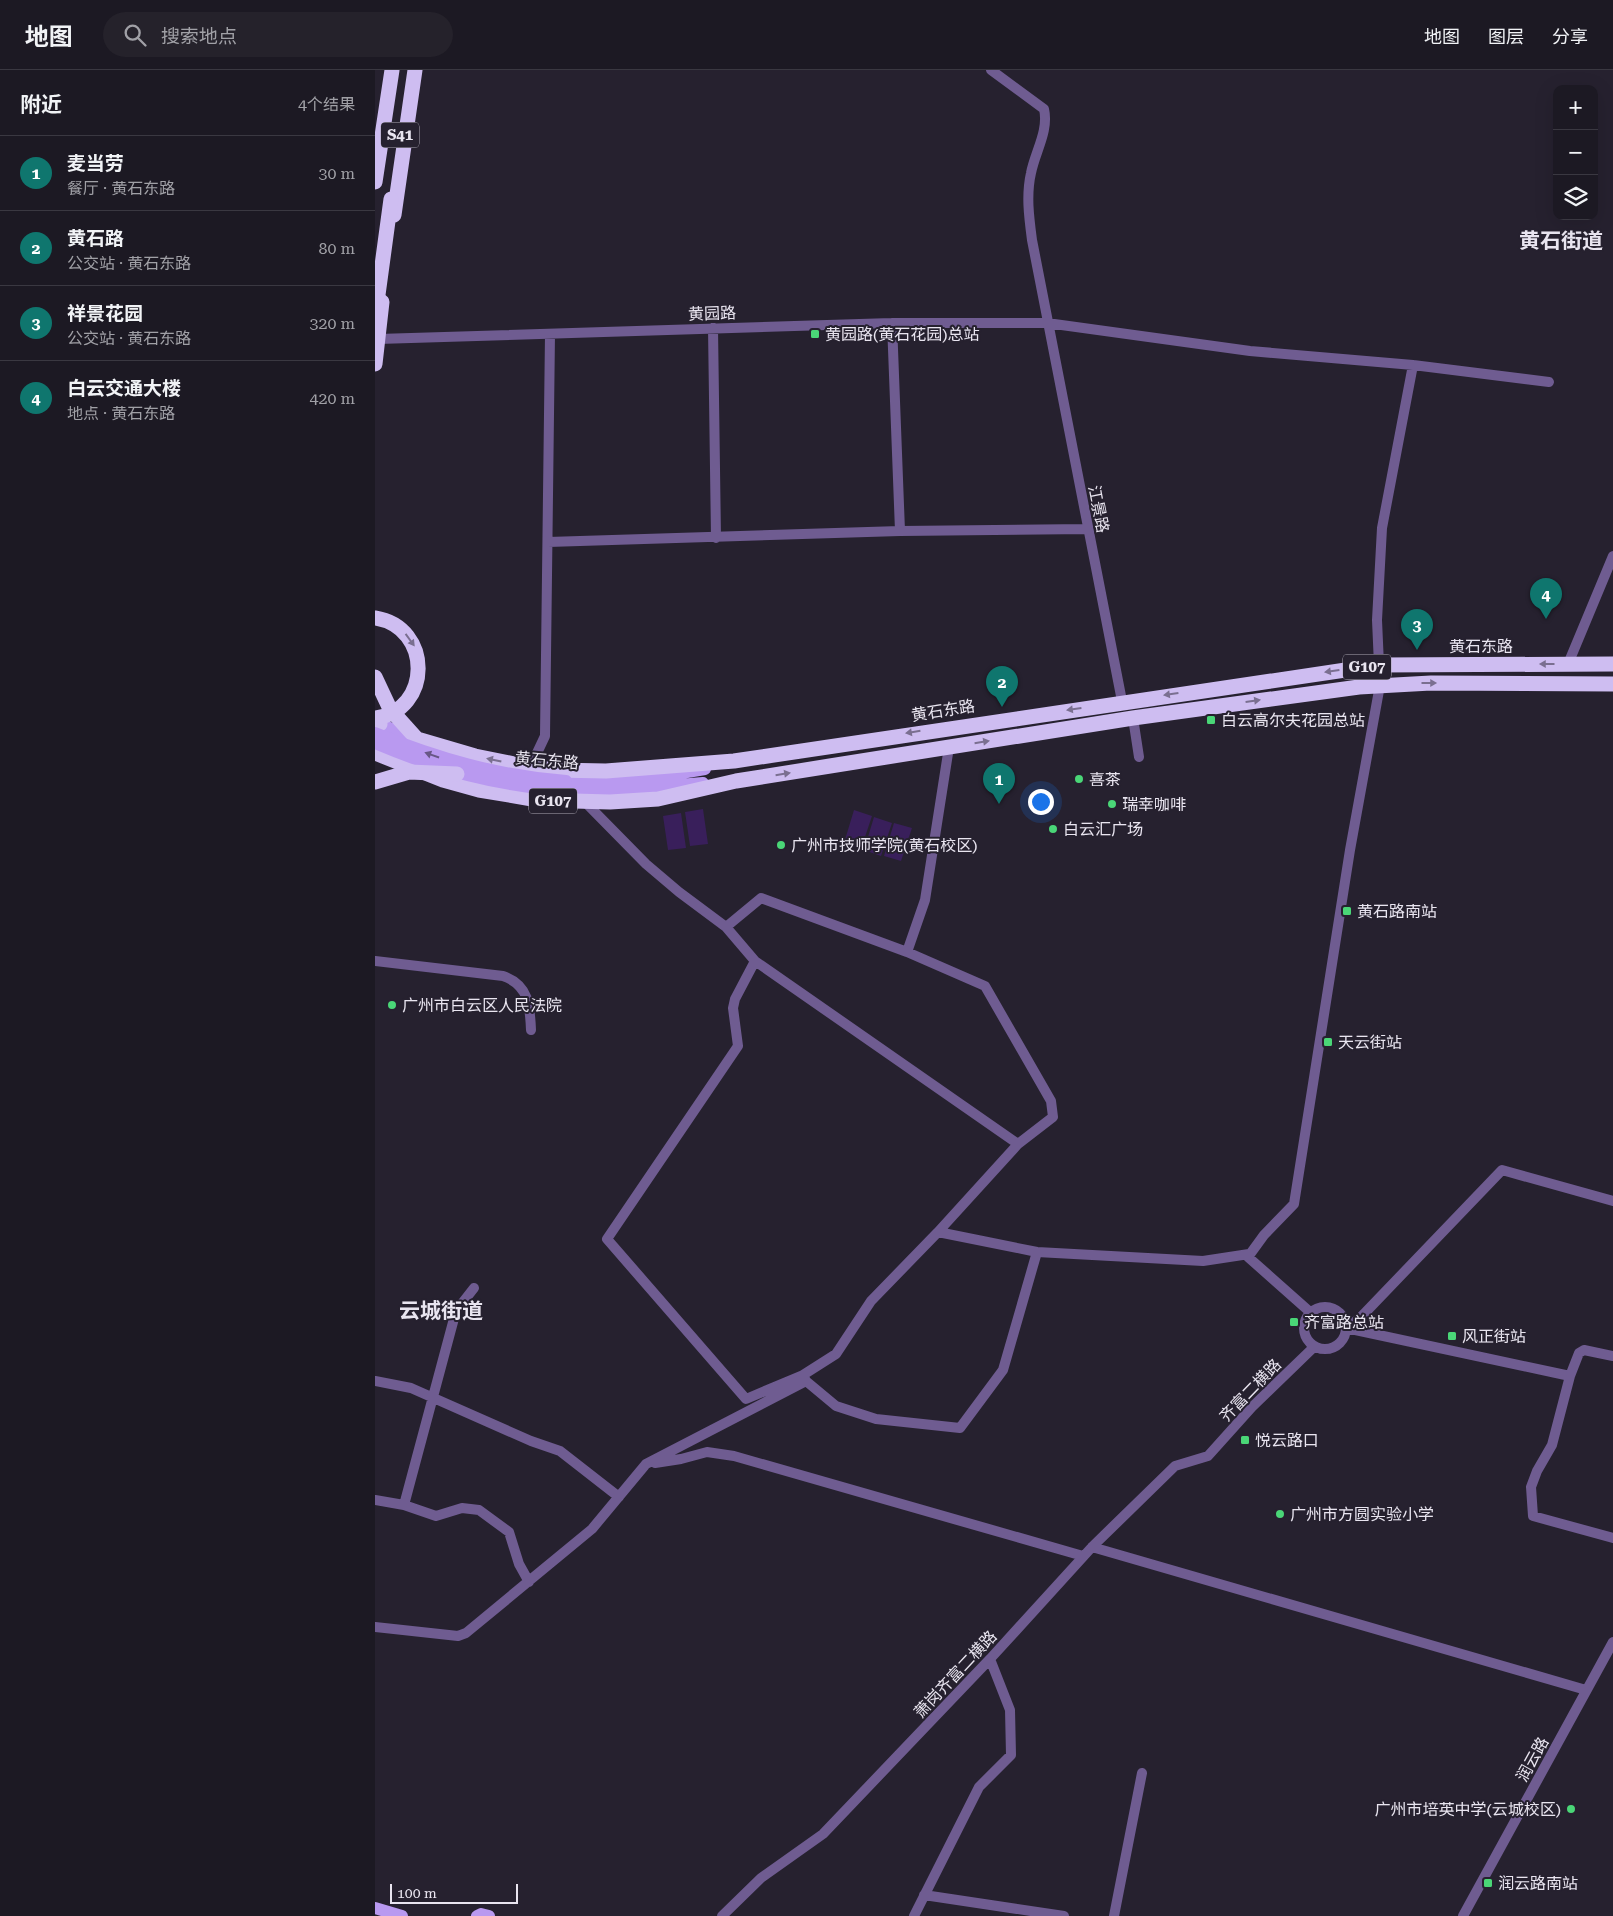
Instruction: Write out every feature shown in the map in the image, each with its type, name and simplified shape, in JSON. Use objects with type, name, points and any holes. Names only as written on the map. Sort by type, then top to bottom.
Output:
[{"type":"highway","points":[[375,136],[385,70]]},
{"type":"highway","name":"S41","points":[[375,182],[392,70]]},
{"type":"highway","name":"S41","points":[[375,317],[409,70]]},
{"type":"highway","points":[[375,364],[387,264],[415,70]]},
{"type":"highway","points":[[375,290],[387,264]]},
{"type":"highway","points":[[375,618],[392,623],[408,636],[416,650],[418,670],[413,694],[405,703],[376,725]]},
{"type":"highway","name":"黄石东路","points":[[734,761],[1122,701],[1379,665],[1613,664]]},
{"type":"highway","points":[[375,677],[390,709],[417,739],[409,743],[407,748],[407,759],[412,768]]},
{"type":"highway","name":"黄石东路","points":[[736,781],[1133,718],[1380,685],[1431,683],[1613,684]]},
{"type":"highway","name":"G107","points":[[417,739],[475,756],[555,770],[606,771],[734,761]]},
{"type":"highway","name":"G107","points":[[375,753],[412,768],[479,790],[538,800],[585,802],[658,799],[736,781]]},
{"type":"highway","points":[[375,782],[409,772],[457,774]]},
{"type":"main road","points":[[376,725],[417,739]]},
{"type":"main road","name":"黄石东路","points":[[376,725],[428,754],[486,770],[566,786],[605,791],[736,781]]},
{"type":"main road","name":"黄石东路","points":[[375,743],[457,774],[511,785],[566,786],[645,779],[685,773],[734,761]]},
{"type":"main road","points":[[375,1910],[390,1916]]},
{"type":"main road","points":[[375,1910],[402,1916]]},
{"type":"main road","points":[[477,1916],[481,1914],[489,1916]]},
{"type":"street","name":"江景路","points":[[991,70],[1044,108],[1045,125],[1031,173],[1028,207],[1047,322],[1122,701]]},
{"type":"street","name":"黄园路","points":[[378,339],[892,323],[1047,322],[1250,351],[1413,366],[1549,382]]},
{"type":"street","points":[[892,323],[900,531]]},
{"type":"street","points":[[713,328],[716,538]]},
{"type":"street","points":[[524,766],[537,754],[545,736],[550,334]]},
{"type":"street","points":[[1379,665],[1377,620],[1382,528],[1413,366]]},
{"type":"street","points":[[548,542],[900,531],[1087,529]]},
{"type":"street","points":[[1568,664],[1613,556]]},
{"type":"street","points":[[938,1232],[1037,1252],[1203,1261],[1249,1254],[1293,1204],[1349,860],[1380,685]]},
{"type":"street","points":[[1133,718],[1139,757]]},
{"type":"street","points":[[907,952],[925,900],[949,747]]},
{"type":"street","points":[[585,802],[647,864],[679,892],[726,928],[755,961],[1018,1144]]},
{"type":"street","points":[[375,1627],[458,1636],[466,1633],[592,1529],[646,1464],[805,1378],[836,1354],[871,1302],[1018,1144],[1053,1117],[1051,1101],[985,986],[907,952],[761,898],[726,928]]},
{"type":"street","points":[[375,961],[503,976],[512,979],[524,990],[527,998],[530,1007],[531,1030]]},
{"type":"street","points":[[755,961],[735,999],[733,1008],[738,1046],[607,1240],[746,1400],[805,1378]]},
{"type":"street","points":[[1346,1328],[1360,1318],[1501,1170],[1613,1201]]},
{"type":"street","points":[[805,1378],[836,1406],[876,1419],[960,1428],[1003,1370],[1037,1252]]},
{"type":"street","points":[[1249,1254],[1248,1257],[1310,1312]]},
{"type":"street","points":[[404,1505],[456,1311],[474,1288]]},
{"type":"street","points":[[1331,1307],[1341,1314],[1346,1328],[1345,1334],[1338,1345],[1326,1349],[1314,1346],[1306,1339],[1303,1329],[1305,1319],[1310,1312],[1319,1308],[1331,1307]]},
{"type":"street","points":[[1346,1328],[1571,1376]]},
{"type":"street","name":"齐富二横路","points":[[1208,1456],[1252,1407],[1314,1346]]},
{"type":"street","points":[[1613,1356],[1584,1350],[1579,1353],[1552,1445],[1531,1487],[1533,1516],[1613,1538]]},
{"type":"street","points":[[375,1381],[411,1388],[531,1441],[559,1451],[619,1497]]},
{"type":"street","points":[[646,1464],[681,1459],[707,1452],[734,1456],[1083,1556]]},
{"type":"street","name":"萧岗齐富二横路","points":[[722,1916],[761,1878],[823,1834],[990,1659],[1083,1556],[1175,1466],[1208,1456]]},
{"type":"street","points":[[375,1500],[404,1505],[436,1516],[462,1508],[479,1510],[509,1532],[519,1564],[529,1582]]},
{"type":"street","points":[[1092,1547],[1586,1690]]},
{"type":"street","name":"润云路","points":[[1463,1916],[1613,1642]]},
{"type":"street","points":[[914,1916],[979,1787],[1011,1755],[1010,1710],[990,1659]]},
{"type":"street","points":[[1114,1916],[1142,1773]]},
{"type":"street","points":[[924,1895],[1064,1916]]},
{"type":"shaded area","points":[[703,809],[708,844],[690,846],[685,812]]},
{"type":"shaded area","points":[[854,810],[872,816],[861,849],[844,843]]},
{"type":"shaded area","points":[[681,813],[686,848],[668,850],[663,816]]},
{"type":"shaded area","points":[[874,817],[892,823],[881,856],[864,850]]},
{"type":"shaded area","points":[[894,823],[912,828],[901,861],[884,856]]},
{"type":"place","name":"黄园路(黄石花园)总站","points":[[815,334]]},
{"type":"place","name":"白云交通大楼","points":[[1546,619]]},
{"type":"place","name":"祥景花园","points":[[1417,650]]},
{"type":"place","name":"黄石路","points":[[1002,707]]},
{"type":"place","name":"白云高尔夫花园总站","points":[[1211,720]]},
{"type":"place","name":"喜茶","points":[[1079,779]]},
{"type":"place","name":"麦当劳","points":[[999,804]]},
{"type":"place","name":"瑞幸咖啡","points":[[1112,804]]},
{"type":"place","name":"白云汇广场","points":[[1053,829]]},
{"type":"place","name":"广州市技师学院(黄石校区)","points":[[781,845]]},
{"type":"place","name":"黄石路南站","points":[[1347,911]]},
{"type":"place","name":"广州市白云区人民法院","points":[[392,1005]]},
{"type":"place","name":"天云街站","points":[[1328,1042]]},
{"type":"place","name":"齐富路总站","points":[[1294,1322]]},
{"type":"place","name":"风正街站","points":[[1452,1336]]},
{"type":"place","name":"悦云路口","points":[[1245,1440]]},
{"type":"place","name":"广州市方圆实验小学","points":[[1280,1514]]},
{"type":"place","name":"广州市培英中学(云城校区)","points":[[1571,1809]]},
{"type":"place","name":"润云路南站","points":[[1488,1883]]},
{"type":"district","name":"黄石街道","points":[[1561,241]]},
{"type":"district","name":"云城街道","points":[[441,1311]]}]
